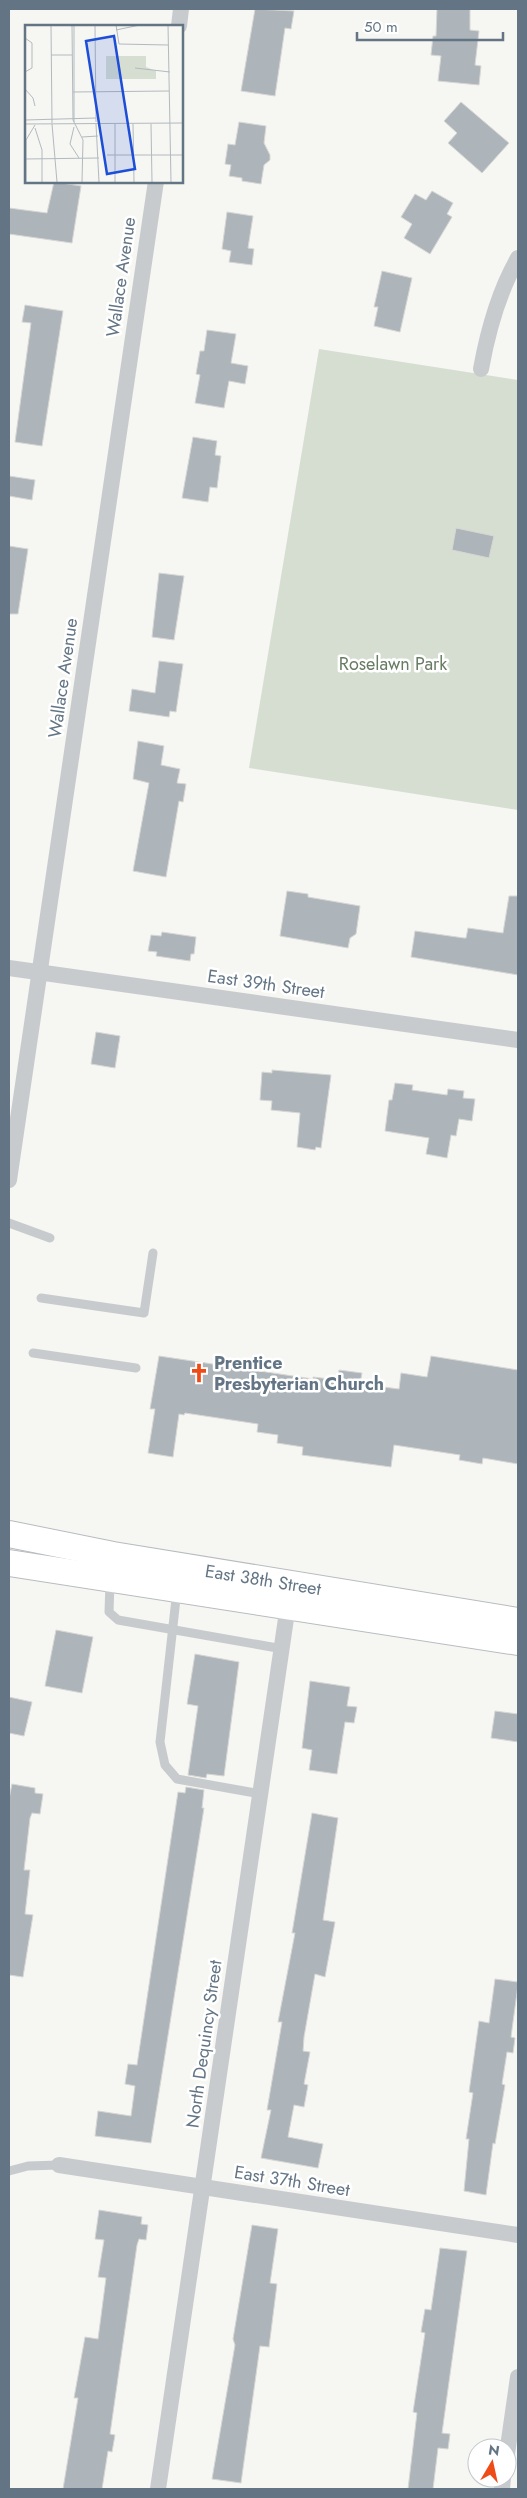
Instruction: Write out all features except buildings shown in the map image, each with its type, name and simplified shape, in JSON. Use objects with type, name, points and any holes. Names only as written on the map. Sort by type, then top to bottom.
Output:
[{"type":"main road","name":"East 38th Street","points":[[9,1534],[113,1555],[518,1621]]},
{"type":"main road","name":"East 38th Street","points":[[9,1563],[518,1642]]},
{"type":"street","points":[[179,25],[181,9]]},
{"type":"street","name":"Wallace Avenue","points":[[9,1180],[156,182]]},
{"type":"street","points":[[481,369],[496,307],[518,258]]},
{"type":"street","name":"East 39th Street","points":[[9,968],[518,1040]]},
{"type":"street","name":"North Dequincy Street","points":[[158,2489],[288,1605]]},
{"type":"street","name":"East 37th Street","points":[[59,2165],[518,2234]]},
{"type":"street","points":[[509,2438],[518,2377]]},
{"type":"lane","points":[[9,1223],[50,1238]]},
{"type":"lane","points":[[41,1298],[144,1313],[152,1253]]},
{"type":"lane","points":[[33,1352],[136,1368]]},
{"type":"lane","points":[[110,1579],[109,1612],[118,1620],[283,1649]]},
{"type":"lane","points":[[177,1590],[160,1742],[165,1765],[177,1780],[261,1794]]},
{"type":"lane","points":[[9,2171],[28,2166],[59,2165]]},
{"type":"green space","name":"Roselawn Park","points":[[319,349],[518,380],[518,810],[249,768]]},
{"type":"place","name":"Prentice Presbyterian Church","points":[[199,1373]]}]
